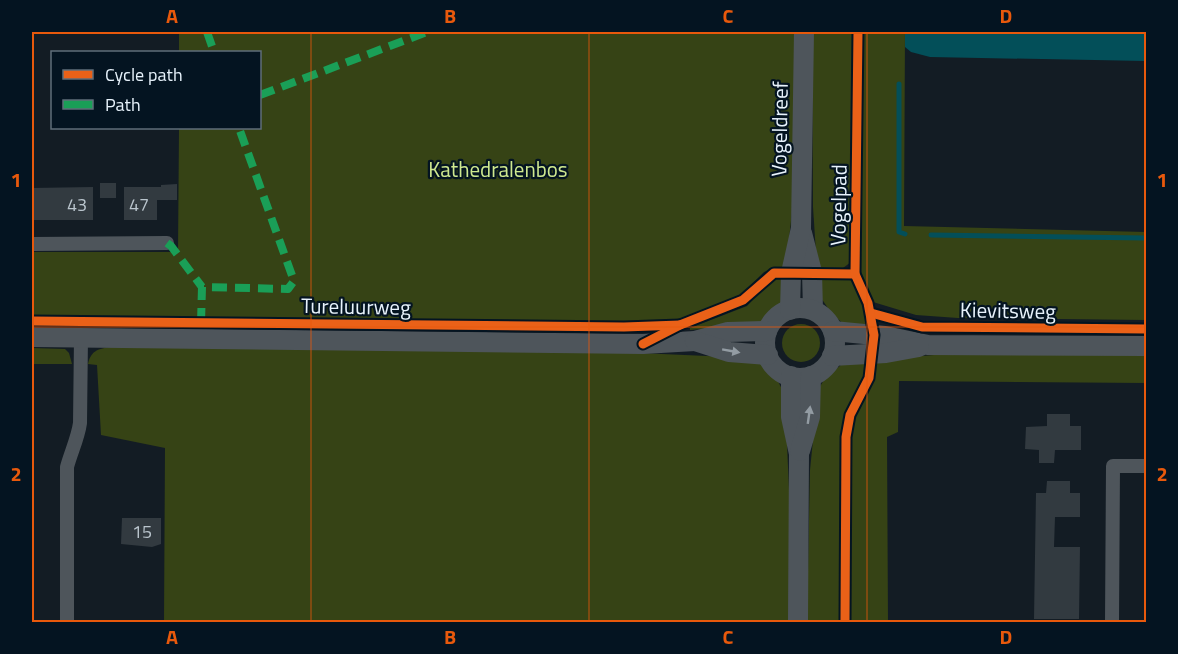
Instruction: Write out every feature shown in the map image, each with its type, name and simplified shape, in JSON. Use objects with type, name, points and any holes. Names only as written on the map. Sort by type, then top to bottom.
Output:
[{"type":"street","name":"Vogeldreef","points":[[790,309],[791,273],[801,228],[804,32]]},
{"type":"street","name":"Vogeldreef","points":[[801,228],[812,272],[813,310]]},
{"type":"street","points":[[32,244],[167,243]]},
{"type":"street","points":[[790,309],[813,310],[828,322],[833,331],[835,348],[820,372],[804,377],[791,376],[773,364],[768,355],[767,331],[772,322],[790,309]]},
{"type":"street","name":"Tureluurweg","points":[[32,337],[642,344],[695,341],[728,332],[767,331]]},
{"type":"street","name":"Kievitsweg","points":[[833,331],[885,336],[928,345]]},
{"type":"street","points":[[67,622],[67,467],[80,423],[81,337]]},
{"type":"street","name":"Tureluurweg","points":[[695,341],[729,352],[768,355]]},
{"type":"street","name":"Kievitsweg","points":[[832,356],[886,353],[928,345],[1146,346]]},
{"type":"street","points":[[791,376],[791,417],[799,454],[798,622]]},
{"type":"street","points":[[799,454],[810,417],[811,376]]},
{"type":"street","points":[[1112,622],[1113,466],[1146,466]]},
{"type":"green space","name":"Kathedralenbos","points":[[179,32],[795,32],[793,202],[786,268],[764,272],[740,296],[676,321],[623,324],[32,318],[32,252],[178,252],[179,129],[261,129],[261,51],[179,51]]},
{"type":"green space","points":[[812,32],[854,32],[851,262],[843,268],[817,268],[813,207]]},
{"type":"green space","points":[[861,32],[905,32],[904,226],[1146,232],[1146,320],[958,318],[916,315],[873,302],[863,284],[859,262]]},
{"type":"green space","points":[[776,278],[787,278],[783,301],[758,324],[690,330],[690,328],[747,306],[770,281]]},
{"type":"green space","points":[[844,278],[856,284],[865,302],[868,328],[846,326],[832,314],[819,295],[818,279]]},
{"type":"green space","points":[[801,324],[815,329],[820,343],[815,357],[801,362],[787,357],[782,343],[787,329]]},
{"type":"green space","points":[[110,347],[617,352],[752,358],[773,374],[785,398],[790,513],[790,622],[164,622],[165,448],[101,435],[97,365],[88,364],[95,351]]},
{"type":"green space","points":[[32,348],[65,349],[69,353],[72,364],[32,364]]},
{"type":"green space","points":[[957,353],[1146,353],[1146,383],[899,381],[898,432],[887,437],[888,622],[850,622],[848,448],[855,411],[873,377],[876,360]]},
{"type":"green space","points":[[868,360],[867,374],[849,404],[842,434],[840,622],[807,622],[810,470],[818,390],[825,378],[841,365]]},
{"type":"water","points":[[905,32],[1146,32],[1146,61],[930,57],[911,52],[905,47]]},
{"type":"building","points":[[100,183],[116,183],[116,198],[100,198]]},
{"type":"building","points":[[177,184],[177,200],[157,200],[157,220],[124,220],[124,187],[161,187],[161,185]]},
{"type":"building","points":[[93,187],[93,220],[32,220],[32,188]]},
{"type":"building","points":[[1047,414],[1070,414],[1070,426],[1081,426],[1081,450],[1055,450],[1054,463],[1039,463],[1039,450],[1025,449],[1026,427],[1047,426]]},
{"type":"building","points":[[1047,481],[1070,481],[1070,493],[1080,493],[1080,517],[1055,517],[1054,547],[1080,547],[1079,619],[1034,619],[1036,493],[1046,493]]},
{"type":"building","points":[[122,518],[161,518],[161,544],[152,547],[121,544]]},
{"type":"waterway","points":[[899,84],[899,232],[905,234]]},
{"type":"waterway","points":[[931,235],[1146,238]]},
{"type":"marked path","points":[[207,32],[214,51]]},
{"type":"marked path","points":[[261,95],[427,32]]},
{"type":"marked path","points":[[201,323],[202,287],[288,289],[294,281],[239,129]]},
{"type":"marked path","points":[[167,243],[202,287]]},
{"type":"cycle path","name":"Vogelpad","points":[[845,622],[846,437],[850,415],[869,378],[874,335],[868,303],[855,274],[858,32]]},
{"type":"cycle path","points":[[643,344],[680,325],[743,300],[774,273],[855,274]]},
{"type":"cycle path","points":[[871,313],[922,327],[1146,329]]},
{"type":"cycle path","points":[[32,321],[624,327],[680,325]]}]
